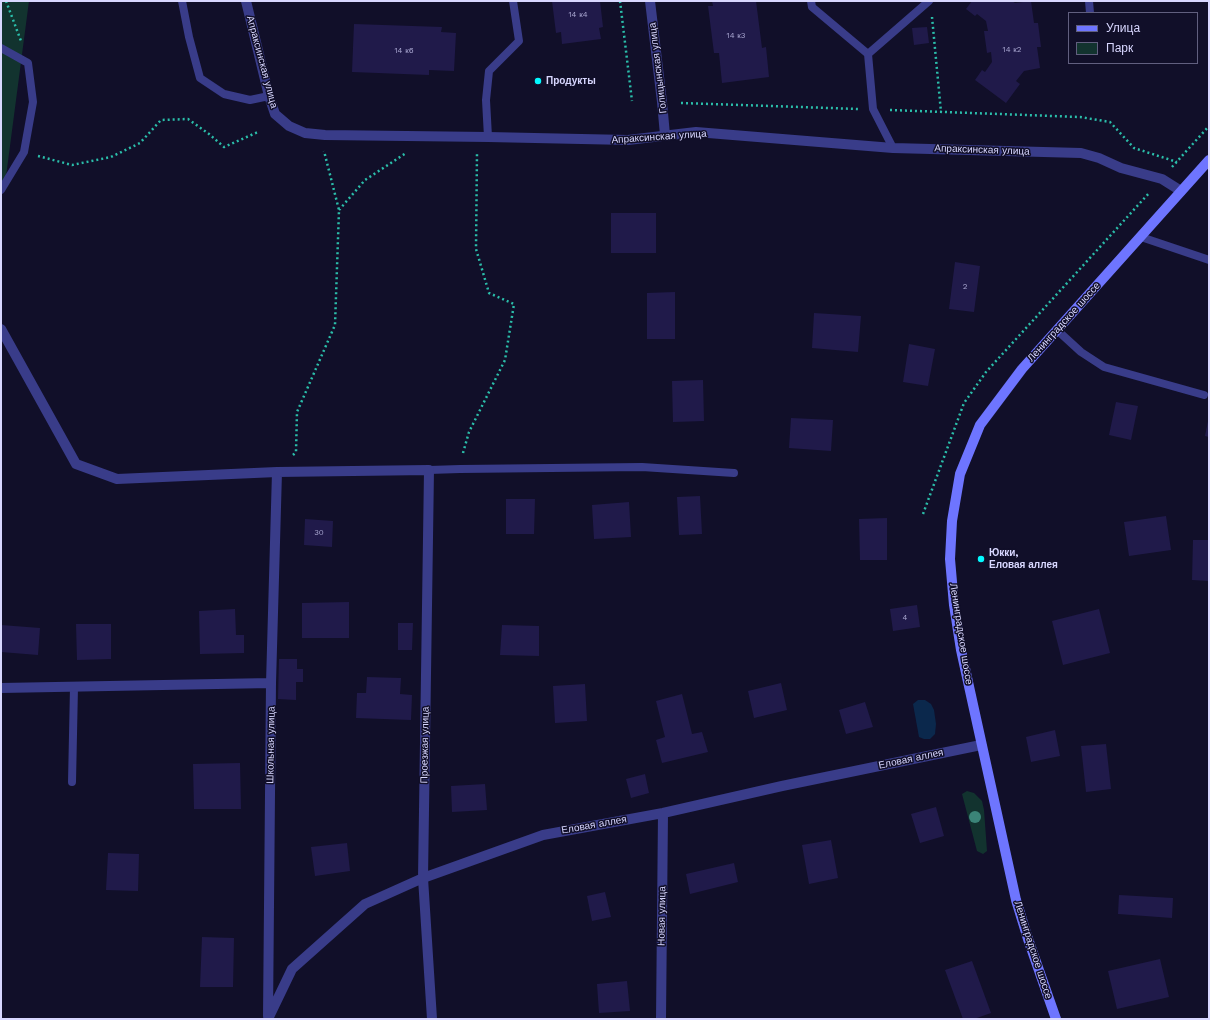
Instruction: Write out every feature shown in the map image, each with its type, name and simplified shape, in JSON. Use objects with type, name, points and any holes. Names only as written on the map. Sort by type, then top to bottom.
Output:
[{"type":"main road","name":"Ленинградское шоссе","points":[[1056,1019],[1016,900],[961,650],[954,605],[950,559],[952,521],[960,474],[980,425],[1022,369],[1209,160]]},
{"type":"street","name":"Апраксинская улица","points":[[246,1],[269,96],[275,114],[289,126],[305,133],[325,135],[628,140],[696,132],[893,148],[1081,153],[1099,158],[1121,168],[1162,179],[1181,191]]},
{"type":"street","name":"Голицынская улица","points":[[650,1],[665,135]]},
{"type":"street","points":[[1,329],[76,464],[117,480],[277,472],[429,470]]},
{"type":"street","name":"Проезжая улица","points":[[429,470],[423,878],[432,1019]]},
{"type":"street","name":"Школьная улица","points":[[268,1019],[272,683],[277,472]]},
{"type":"street","points":[[1,688],[272,683]]},
{"type":"street","name":"Еловая аллея","points":[[268,1019],[292,969],[365,904],[423,878],[543,835],[663,813],[782,786],[981,745]]},
{"type":"street","name":"Новая улица","points":[[661,1019],[663,813]]},
{"type":"lane","points":[[182,1],[189,37],[200,78],[224,94],[250,100],[269,96]]},
{"type":"lane","points":[[488,137],[486,100],[489,71],[519,41],[513,1]]},
{"type":"lane","points":[[811,1],[812,7],[868,54],[873,109],[893,148]]},
{"type":"lane","points":[[868,54],[929,1]]},
{"type":"lane","points":[[1088,1],[1090,12]]},
{"type":"lane","points":[[1,48],[28,63],[33,102],[24,152],[1,190]]},
{"type":"lane","points":[[1140,237],[1209,260]]},
{"type":"lane","points":[[1057,330],[1081,352],[1104,366],[1204,395]]},
{"type":"lane","points":[[429,470],[642,467],[734,473]]},
{"type":"lane","points":[[72,782],[74,687]]},
{"type":"path","points":[[6,1],[28,63]]},
{"type":"path","points":[[620,1],[632,101]]},
{"type":"path","points":[[932,17],[941,112]]},
{"type":"path","points":[[681,103],[1080,117],[1110,122],[1134,148],[1177,162]]},
{"type":"path","points":[[24,152],[72,165],[111,157],[140,143],[161,120],[188,119],[224,147],[258,132]]},
{"type":"path","points":[[277,472],[296,452],[297,412],[335,325],[339,210],[324,150],[325,135]]},
{"type":"path","points":[[339,210],[365,180],[411,150]]},
{"type":"path","points":[[460,469],[469,432],[505,360],[514,304],[489,293],[476,249],[477,150]]},
{"type":"green space","points":[[1,1],[29,1],[5,184],[1,183]]},
{"type":"green space","points":[[967,791],[974,793],[982,801],[987,851],[983,854],[977,851],[962,794]]},
{"type":"water","points":[[918,700],[925,700],[931,704],[934,710],[936,724],[935,734],[930,739],[919,737],[913,704]]},
{"type":"building","points":[[552,1],[600,1],[603,27],[599,28],[601,39],[562,44],[561,32],[556,33]]},
{"type":"building","points":[[712,1],[756,1],[762,48],[766,47],[769,77],[722,83],[719,53],[714,53],[708,6],[713,6]]},
{"type":"building","points":[[972,1],[1012,1],[1015,3],[1031,1],[1034,23],[1038,23],[1041,47],[1037,47],[1040,68],[1024,71],[1016,81],[1020,84],[1006,103],[975,80],[982,70],[985,72],[992,62],[991,52],[987,53],[984,31],[988,31],[986,21],[977,14],[975,16],[966,9]]},
{"type":"building","points":[[354,24],[442,27],[441,32],[456,33],[454,71],[429,70],[429,75],[352,72]]},
{"type":"building","points":[[927,27],[929,43],[914,45],[912,28]]},
{"type":"building","points":[[611,213],[656,213],[656,253],[611,253]]},
{"type":"building","points":[[955,262],[980,266],[974,312],[949,309]]},
{"type":"building","points":[[675,292],[675,339],[647,339],[647,293]]},
{"type":"building","points":[[814,313],[861,316],[858,352],[812,348]]},
{"type":"building","points":[[909,344],[935,349],[928,386],[903,382]]},
{"type":"building","points":[[703,380],[704,421],[673,422],[672,381]]},
{"type":"building","points":[[1116,402],[1138,406],[1131,440],[1109,435]]},
{"type":"building","points":[[791,418],[833,420],[831,451],[789,448]]},
{"type":"building","points":[[1209,421],[1209,437],[1205,436]]},
{"type":"building","points":[[700,496],[702,534],[679,535],[677,497]]},
{"type":"building","points":[[506,499],[535,499],[534,534],[506,534]]},
{"type":"building","points":[[629,502],[631,537],[594,539],[592,505]]},
{"type":"building","points":[[1166,516],[1171,550],[1129,556],[1124,522]]},
{"type":"building","points":[[887,518],[887,560],[860,560],[859,519]]},
{"type":"building","points":[[305,519],[333,521],[332,547],[304,545]]},
{"type":"building","points":[[1193,540],[1209,540],[1209,581],[1192,580]]},
{"type":"building","points":[[349,602],[349,638],[302,638],[302,603]]},
{"type":"building","points":[[917,605],[920,627],[893,631],[890,609]]},
{"type":"building","points":[[235,609],[236,635],[244,635],[244,653],[200,654],[199,611]]},
{"type":"building","points":[[1099,609],[1110,653],[1063,665],[1052,621]]},
{"type":"building","points":[[398,623],[413,623],[412,650],[398,650]]},
{"type":"building","points":[[76,624],[111,624],[111,659],[77,660]]},
{"type":"building","points":[[1,625],[40,628],[38,655],[1,652]]},
{"type":"building","points":[[502,625],[539,626],[539,656],[500,655]]},
{"type":"building","points":[[279,659],[297,659],[297,669],[303,669],[303,682],[296,682],[296,700],[278,699]]},
{"type":"building","points":[[367,677],[401,678],[400,694],[412,695],[411,720],[356,718],[357,693],[366,693]]},
{"type":"building","points":[[781,683],[787,710],[754,718],[748,691]]},
{"type":"building","points":[[585,684],[587,721],[555,723],[553,686]]},
{"type":"building","points":[[682,694],[692,734],[702,732],[708,752],[662,763],[656,740],[665,737],[656,701]]},
{"type":"building","points":[[865,702],[873,727],[846,734],[839,710]]},
{"type":"building","points":[[1055,730],[1060,756],[1031,762],[1026,737]]},
{"type":"building","points":[[1106,744],[1111,789],[1086,792],[1081,746]]},
{"type":"building","points":[[240,763],[241,809],[194,809],[193,764]]},
{"type":"building","points":[[645,774],[649,793],[631,798],[626,779]]},
{"type":"building","points":[[485,784],[487,810],[452,812],[451,786]]},
{"type":"building","points":[[936,807],[944,836],[920,843],[911,814]]},
{"type":"building","points":[[831,840],[838,878],[809,884],[802,845]]},
{"type":"building","points":[[347,843],[350,871],[315,876],[311,847]]},
{"type":"building","points":[[108,853],[139,854],[138,891],[106,890]]},
{"type":"building","points":[[734,863],[738,882],[690,894],[686,874]]},
{"type":"building","points":[[605,892],[611,917],[592,921],[587,896]]},
{"type":"building","points":[[1119,895],[1173,898],[1172,918],[1118,914]]},
{"type":"building","points":[[202,937],[234,938],[233,987],[200,987]]},
{"type":"building","points":[[1160,959],[1169,997],[1117,1009],[1108,971]]},
{"type":"building","points":[[972,961],[991,1013],[974,1019],[963,1019],[945,970]]},
{"type":"building","points":[[627,981],[630,1011],[599,1013],[597,984]]},
{"type":"place","name":"Продукты","points":[[538,81]]},
{"type":"place","name":"Юкки, Еловая аллея","points":[[981,559]]}]
